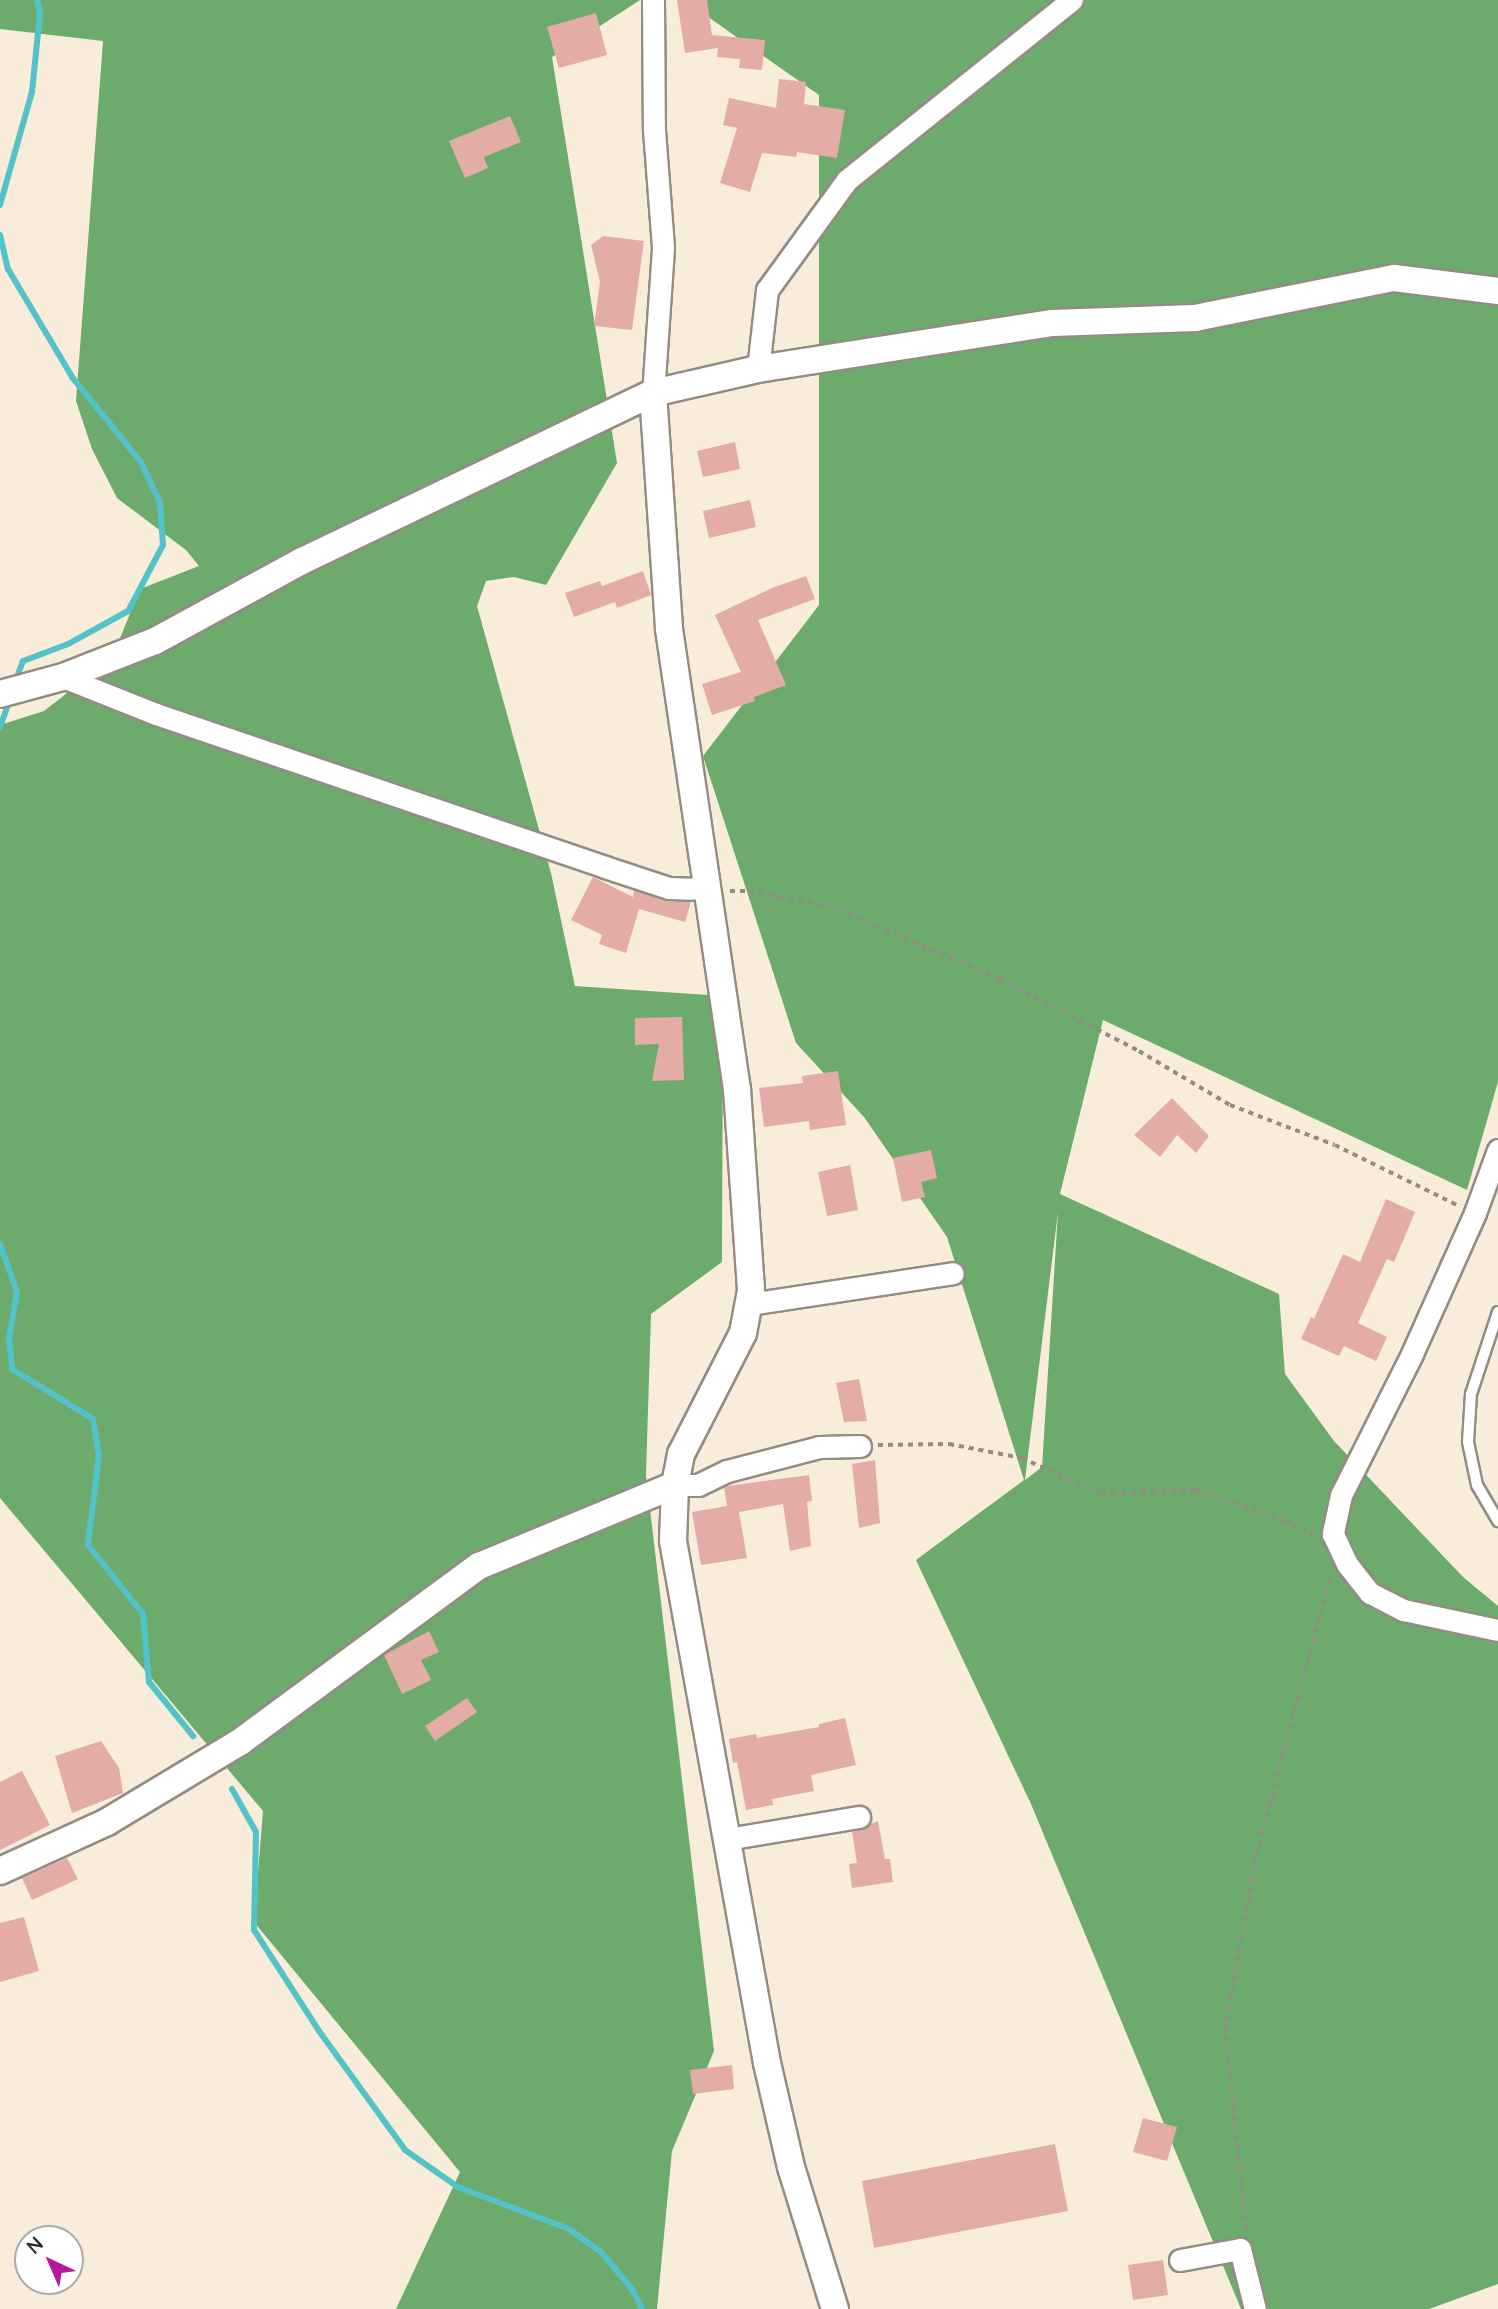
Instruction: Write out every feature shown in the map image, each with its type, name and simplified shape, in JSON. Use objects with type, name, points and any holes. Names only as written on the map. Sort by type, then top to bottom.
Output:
[{"type":"street","points":[[653,0],[654,130],[663,248],[653,393],[669,629],[737,1089],[749,1225],[751,1291],[743,1333],[681,1454],[676,1485],[673,1541],[767,2063],[791,2167],[835,2309]]},
{"type":"street","points":[[758,369],[766,290],[847,180],[1073,0]]},
{"type":"street","points":[[0,694],[63,677],[155,641],[302,561],[653,393],[758,369],[1052,323],[1195,318],[1394,278],[1498,291]]},
{"type":"street","points":[[63,677],[156,714],[605,867],[669,888],[692,889]]},
{"type":"street","points":[[1498,1150],[1475,1213],[1412,1354],[1341,1495],[1333,1534],[1347,1564],[1370,1592],[1403,1610],[1498,1630]]},
{"type":"street","points":[[749,1304],[953,1273]]},
{"type":"street","points":[[0,1871],[107,1822],[240,1742],[479,1566],[676,1485],[698,1485],[727,1471],[818,1447],[859,1446]]},
{"type":"street","points":[[727,1839],[859,1817]]},
{"type":"street","points":[[1180,2260],[1240,2249],[1255,2309]]},
{"type":"lane","points":[[1498,1312],[1471,1394],[1468,1442],[1476,1485],[1498,1521]]},
{"type":"path","points":[[692,889],[749,891],[830,906],[999,979],[1139,1052],[1230,1105],[1335,1144],[1475,1213]]},
{"type":"path","points":[[859,1446],[949,1444],[1022,1458],[1101,1494],[1196,1490],[1284,1520],[1338,1546],[1256,1854],[1226,2030],[1246,2233]]},
{"type":"green space","points":[[0,0],[640,0],[552,57],[617,463],[546,585],[514,577],[486,581],[477,606],[551,873],[575,986],[723,996],[722,1262],[651,1314],[646,1475],[714,2051],[672,2151],[657,2309],[396,2309],[460,2172],[254,1922],[263,1811],[0,1498],[0,725],[44,711],[112,658],[140,589],[199,566],[186,550],[117,498],[92,449],[76,401],[103,41],[0,29]]},
{"type":"green space","points":[[684,0],[1498,0],[1498,1082],[1467,1190],[1103,1020],[1060,1194],[1279,1294],[1285,1374],[1334,1441],[1463,1577],[1498,1606],[1498,2284],[1429,2309],[1241,2309],[1031,1804],[916,1560],[1024,1480],[947,1237],[864,1117],[796,1043],[703,756],[819,605],[819,95]],"holes":[[[1058,1212],[1042,1467],[1025,1480]]]},
{"type":"building","points":[[677,0],[707,0],[712,35],[765,40],[762,70],[739,68],[740,59],[717,57],[718,48],[685,53]]},
{"type":"building","points":[[596,13],[607,55],[559,68],[547,27]]},
{"type":"building","points":[[779,79],[806,82],[804,104],[845,110],[837,158],[797,152],[796,157],[762,153],[750,192],[720,183],[737,128],[723,125],[729,98],[776,108]]},
{"type":"building","points":[[510,116],[521,142],[484,157],[488,168],[465,178],[449,141]]},
{"type":"building","points":[[603,236],[644,241],[632,330],[594,326],[600,282],[591,245]]},
{"type":"building","points":[[735,442],[740,469],[703,477],[697,451]]},
{"type":"building","points":[[750,500],[756,527],[709,538],[703,511]]},
{"type":"building","points":[[643,571],[651,595],[617,608],[615,602],[574,617],[565,593],[600,581],[602,586]]},
{"type":"building","points":[[806,576],[815,599],[758,620],[786,685],[754,697],[755,701],[712,715],[702,684],[741,672],[715,615],[772,588]]},
{"type":"building","points":[[593,877],[633,897],[634,890],[665,901],[691,902],[685,922],[639,909],[626,953],[599,944],[602,935],[571,920]]},
{"type":"building","points":[[682,1017],[684,1080],[652,1081],[659,1044],[635,1045],[635,1018]]},
{"type":"building","points":[[838,1071],[846,1125],[810,1130],[809,1121],[764,1127],[759,1088],[803,1083],[802,1076]]},
{"type":"building","points":[[1172,1098],[1209,1136],[1196,1153],[1177,1135],[1160,1157],[1134,1135]]},
{"type":"building","points":[[931,1150],[937,1178],[921,1182],[925,1197],[902,1202],[893,1158]]},
{"type":"building","points":[[850,1165],[858,1210],[827,1216],[818,1172]]},
{"type":"building","points":[[1386,1199],[1415,1212],[1394,1262],[1387,1259],[1358,1323],[1387,1337],[1376,1361],[1344,1346],[1339,1356],[1301,1339],[1311,1317],[1314,1319],[1343,1254],[1360,1262]]},
{"type":"building","points":[[859,1379],[867,1421],[844,1422],[836,1383]]},
{"type":"building","points":[[875,1460],[880,1523],[859,1528],[852,1464]]},
{"type":"building","points":[[809,1475],[812,1501],[807,1502],[811,1546],[790,1551],[783,1504],[739,1512],[747,1558],[701,1565],[692,1512],[727,1506],[724,1487],[727,1486]]},
{"type":"building","points":[[429,1631],[439,1652],[421,1660],[431,1680],[402,1694],[384,1655]]},
{"type":"building","points":[[467,1698],[477,1712],[435,1741],[425,1726]]},
{"type":"building","points":[[845,1718],[856,1765],[811,1775],[814,1791],[772,1799],[773,1805],[746,1810],[737,1762],[733,1763],[729,1739],[756,1734],[757,1738],[819,1727],[819,1724]]},
{"type":"building","points":[[101,1741],[119,1768],[123,1793],[72,1813],[55,1756]]},
{"type":"building","points":[[22,1771],[50,1825],[0,1850],[0,1782]]},
{"type":"building","points":[[878,1821],[885,1859],[890,1859],[893,1882],[852,1888],[849,1864],[857,1863],[852,1832]]},
{"type":"building","points":[[67,1858],[78,1879],[32,1900],[22,1878]]},
{"type":"building","points":[[24,1917],[39,1971],[0,1982],[0,1923]]},
{"type":"building","points":[[732,2065],[734,2089],[693,2094],[690,2070]]},
{"type":"building","points":[[1143,2118],[1177,2127],[1167,2161],[1133,2152]]},
{"type":"building","points":[[1055,2144],[1068,2211],[874,2248],[862,2181]]},
{"type":"building","points":[[1163,2260],[1168,2295],[1133,2300],[1128,2265]]},
{"type":"waterway","points":[[0,205],[32,92],[40,13],[37,0]]},
{"type":"waterway","points":[[0,235],[8,269],[72,377],[141,462],[160,503],[163,545],[128,611],[68,644],[23,661],[15,682]]},
{"type":"waterway","points":[[0,727],[10,699]]},
{"type":"waterway","points":[[0,1244],[17,1292],[9,1338],[12,1369],[93,1419],[99,1455],[88,1545],[143,1614],[149,1682],[193,1736]]},
{"type":"waterway","points":[[232,1789],[256,1832],[254,1930],[319,2031],[405,2150],[458,2187],[569,2229],[601,2252],[632,2289],[642,2309]]}]
